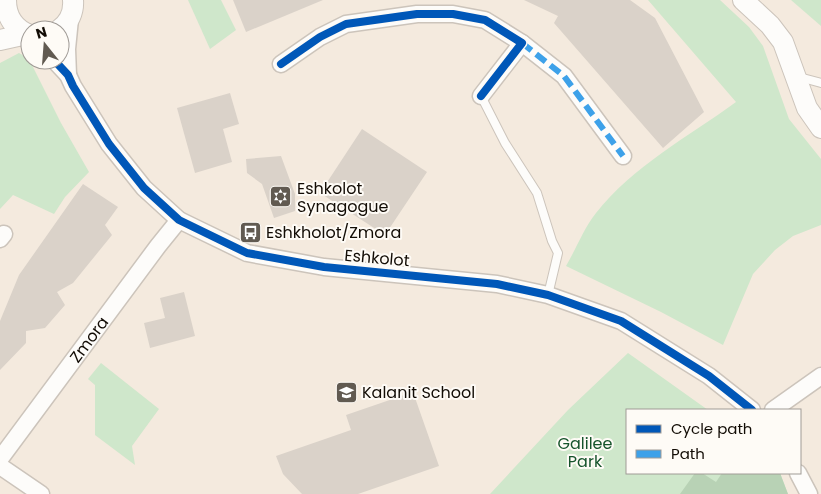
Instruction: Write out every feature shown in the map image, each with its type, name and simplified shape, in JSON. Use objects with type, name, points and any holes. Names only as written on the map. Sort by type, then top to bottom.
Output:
[{"type":"street","points":[[743,0],[770,25],[783,42],[807,108],[821,128]]},
{"type":"street","points":[[4,2],[11,21],[20,30]]},
{"type":"street","name":"Eshkolot","points":[[68,75],[67,49],[73,12]]},
{"type":"street","points":[[281,64],[320,37],[346,24],[412,14],[454,14],[485,20],[522,43],[564,76],[623,156]]},
{"type":"street","points":[[0,40],[20,36]]},
{"type":"street","points":[[481,96],[522,43]]},
{"type":"street","name":"Eshkolot","points":[[63,70],[109,144],[144,188],[179,220],[247,253],[324,267],[496,284],[548,294],[621,321],[709,376],[751,409]]},
{"type":"street","name":"Zmora","points":[[0,459],[179,220]]},
{"type":"street","points":[[774,409],[821,376]]},
{"type":"street","points":[[0,466],[41,494]]},
{"type":"street","points":[[799,474],[809,494]]},
{"type":"lane","points":[[796,76],[821,83]]},
{"type":"lane","points":[[481,96],[505,143],[537,193],[552,241],[558,253],[548,294]]},
{"type":"green space","points":[[188,0],[221,0],[236,30],[210,49]]},
{"type":"green space","points":[[648,0],[720,0],[749,27],[763,46],[789,119],[821,159],[821,225],[793,236],[775,250],[753,274],[723,345],[661,312],[566,266],[592,219],[611,196],[644,166],[736,102]]},
{"type":"green space","points":[[791,0],[821,0],[821,26]]},
{"type":"green space","points":[[19,53],[20,70],[34,70],[61,123],[89,172],[65,197],[54,214],[13,195],[0,209],[0,63]]},
{"type":"green space","name":"Galilee Park","points":[[628,353],[707,409],[626,409],[626,474],[780,474],[788,494],[490,494],[568,410]]},
{"type":"green space","points":[[101,363],[159,409],[132,446],[135,465],[95,435],[95,385],[88,379]]},
{"type":"green space","points":[[694,474],[704,474],[716,482],[721,474],[780,474],[788,494],[680,494]]},
{"type":"building","points":[[233,0],[323,0],[246,32]]},
{"type":"building","points":[[524,0],[630,0],[655,18],[704,112],[663,148],[554,23],[558,16]]},
{"type":"building","points":[[230,93],[239,124],[223,129],[232,162],[195,173],[177,108]]},
{"type":"building","points":[[362,129],[427,172],[385,235],[320,193]]},
{"type":"building","name":"Eshkolot Synagogue","points":[[281,156],[295,194],[295,211],[274,218],[262,184],[247,173],[246,159]]},
{"type":"building","points":[[83,184],[118,207],[105,225],[112,235],[73,283],[57,292],[65,305],[45,328],[26,331],[26,343],[0,370],[0,321],[19,275]]},
{"type":"building","points":[[184,292],[195,336],[150,348],[144,323],[165,318],[160,298]]},
{"type":"building","points":[[413,392],[439,466],[358,494],[302,494],[283,474],[276,456],[351,430],[346,415]]},
{"type":"marked path","points":[[522,43],[564,76],[623,156]]},
{"type":"cycle path","points":[[281,64],[320,37],[346,24],[417,14],[453,14],[485,20],[522,43],[481,96]]},
{"type":"cycle path","points":[[63,70],[109,144],[144,188],[179,220],[247,253],[324,267],[497,284],[548,295],[621,321],[709,376],[751,409]]},
{"type":"place","name":"Eshkolot Synagogue","points":[[281,197]]},
{"type":"place","name":"Eshkholot/Zmora","points":[[250,232]]},
{"type":"place","name":"Kalanit School","points":[[346,392]]}]
